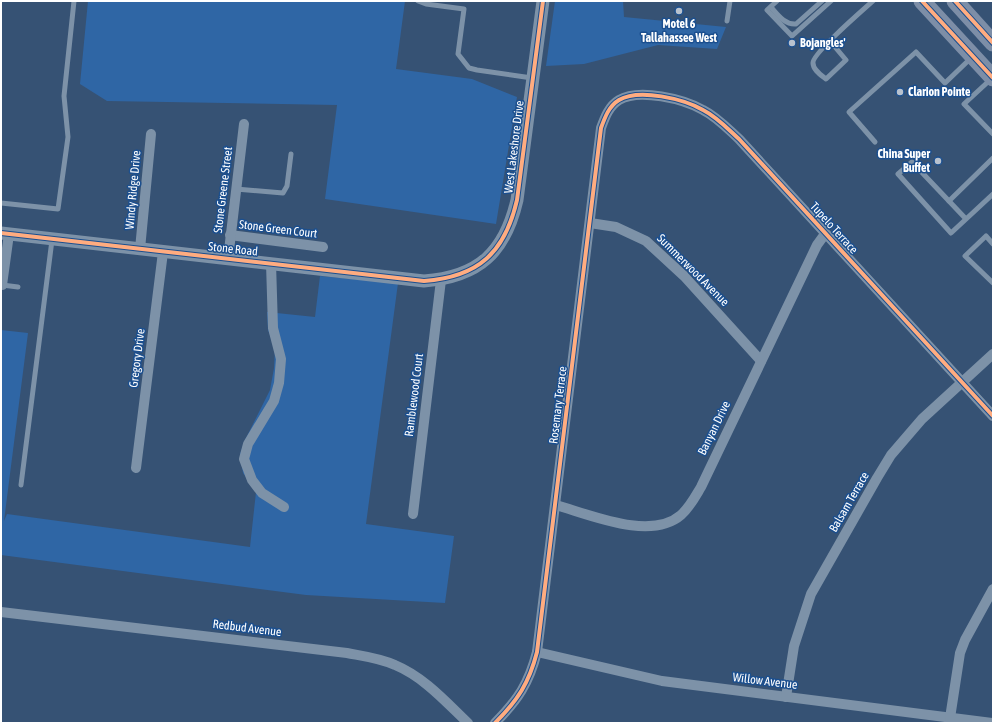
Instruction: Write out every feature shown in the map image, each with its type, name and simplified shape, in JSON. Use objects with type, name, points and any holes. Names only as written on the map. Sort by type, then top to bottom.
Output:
[{"type":"main road","points":[[922,1],[993,78]]},
{"type":"main road","points":[[955,1],[993,43],[973,56]]},
{"type":"street","name":"West Lakeshore Drive","points":[[462,274],[480,264],[491,254],[500,244],[512,219],[517,200],[543,1]]},
{"type":"street","name":"Rosemary Terrace","points":[[495,723],[512,706],[522,692],[533,667],[537,652],[601,128],[611,107],[625,97],[636,95]]},
{"type":"street","name":"Tupelo Terrace","points":[[636,95],[663,97],[694,106],[721,122],[739,139],[993,416]]},
{"type":"street","name":"Stone Greene Street","points":[[228,259],[244,124]]},
{"type":"street","name":"Windy Ridge Drive","points":[[140,249],[151,134]]},
{"type":"street","name":"Summerwood Avenue","points":[[590,223],[616,227],[646,241],[684,276],[761,361]]},
{"type":"street","name":"Stone Road","points":[[5,233],[409,279],[441,280],[462,274]]},
{"type":"street","points":[[2,285],[5,233]]},
{"type":"street","name":"Banyan Drive","points":[[556,505],[641,527],[662,525],[681,515],[701,487],[817,245],[825,234]]},
{"type":"street","name":"Stone Green Court","points":[[230,236],[323,247]]},
{"type":"street","name":"Gregory Drive","points":[[136,468],[163,252]]},
{"type":"street","points":[[271,264],[273,328],[281,359],[279,383],[274,401],[248,444],[244,459],[252,480],[262,493],[284,508]]},
{"type":"street","name":"Ramblewood Court","points":[[413,514],[441,280]]},
{"type":"street","name":"Balsam Terrace","points":[[786,697],[794,646],[800,623],[818,581],[891,455],[922,418],[993,354]]},
{"type":"street","points":[[950,718],[960,653],[965,640],[993,588]]},
{"type":"street","name":"Redbud Avenue","points":[[1,612],[347,653],[373,658],[394,664],[408,671],[434,691],[468,723]]},
{"type":"street","name":"Willow Avenue","points":[[537,652],[662,682],[992,723]]},
{"type":"lane","points":[[1,203],[58,209],[68,137],[64,96],[74,1]]},
{"type":"lane","points":[[418,1],[426,4],[464,10],[458,54],[469,68],[533,78]]},
{"type":"lane","points":[[727,21],[730,1]]},
{"type":"lane","points":[[777,1],[768,10],[792,36],[831,1]]},
{"type":"lane","points":[[771,7],[785,21],[791,24],[796,24],[822,1]]},
{"type":"lane","points":[[830,41],[846,60],[826,79],[815,69],[813,62],[814,56],[870,2]]},
{"type":"lane","points":[[875,142],[849,112],[916,52],[945,83],[973,56]]},
{"type":"lane","points":[[993,78],[964,104],[993,134]]},
{"type":"lane","points":[[236,189],[283,193],[287,186],[291,154]]},
{"type":"lane","points":[[949,201],[993,158]]},
{"type":"lane","points":[[966,219],[912,162],[898,174],[951,233],[993,194]]},
{"type":"lane","points":[[993,244],[986,236],[965,256],[993,283]]},
{"type":"lane","points":[[21,485],[52,239]]},
{"type":"lane","points":[[2,285],[18,287]]},
{"type":"shaded area","points":[[88,1],[405,1],[396,69],[472,79],[517,97],[496,224],[325,199],[337,105],[107,101],[80,84]]},
{"type":"shaded area","points":[[555,1],[623,1],[624,17],[726,27],[717,49],[658,45],[584,64],[546,66]]},
{"type":"shaded area","points":[[320,276],[398,283],[366,524],[454,536],[445,603],[306,595],[1,555],[1,330],[28,333],[4,521],[7,514],[250,547],[256,492],[243,473],[240,454],[245,440],[270,390],[274,368],[275,349],[268,330],[267,312],[315,317]]},
{"type":"cycle path","points":[[1,233],[424,281],[443,279],[460,274],[487,258],[497,247],[512,218],[517,200],[543,1]]},
{"type":"cycle path","points":[[922,1],[993,78]]},
{"type":"cycle path","points":[[955,1],[993,43]]},
{"type":"cycle path","points":[[495,723],[510,707],[522,690],[534,663],[537,652],[601,128],[610,109],[619,100],[638,95],[661,96],[695,106],[722,123],[739,139],[993,416]]},
{"type":"place","name":"Motel 6 Tallahassee West","points":[[679,11]]},
{"type":"place","name":"Bojangles'","points":[[792,43]]},
{"type":"place","name":"Clarion Pointe","points":[[900,92]]},
{"type":"place","name":"China Super Buffet","points":[[938,161]]}]
